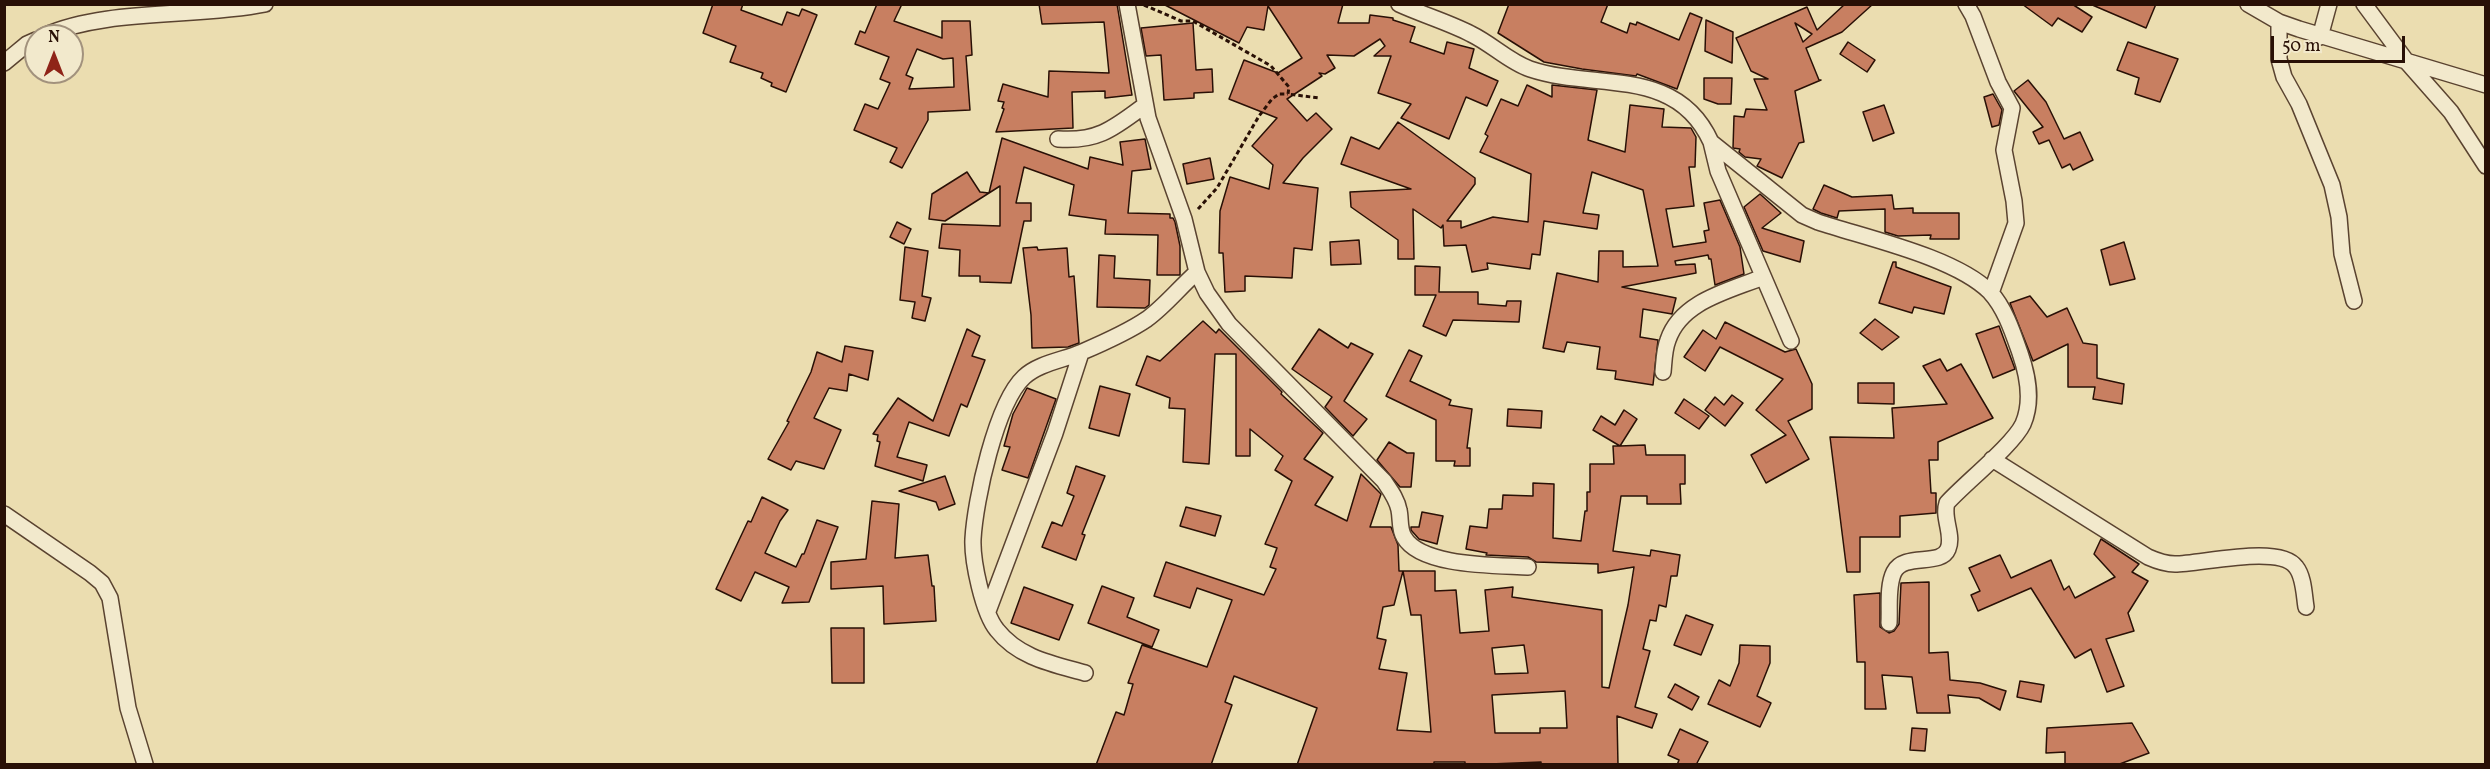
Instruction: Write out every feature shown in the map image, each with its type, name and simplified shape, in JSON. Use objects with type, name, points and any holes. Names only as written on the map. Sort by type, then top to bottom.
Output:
[{"type":"street","points":[[83,24],[207,13],[265,4]]},
{"type":"street","points":[[1127,4],[1145,105],[1184,219],[1197,272],[1207,293],[1229,324],[1384,481],[1394,494],[1399,509],[1402,536],[1411,546],[1440,558],[1464,563],[1528,567]]},
{"type":"street","points":[[1399,4],[1469,32],[1528,68],[1547,74],[1645,86],[1660,91],[1692,113],[1711,142],[1718,171],[1791,341]]},
{"type":"street","points":[[1966,4],[1973,16],[1998,82],[2012,108],[2004,150],[2016,223],[1991,293]]},
{"type":"street","points":[[2248,4],[2279,22],[2320,37],[2486,85]]},
{"type":"street","points":[[2320,37],[2329,4]]},
{"type":"street","points":[[2364,4],[2407,62],[2451,112],[2486,166]]},
{"type":"street","points":[[2279,22],[2279,59],[2284,76],[2299,104],[2332,185],[2339,217],[2342,254],[2354,301]]},
{"type":"street","points":[[4,63],[24,46]]},
{"type":"street","points":[[1058,140],[1086,140],[1099,136],[1145,105]]},
{"type":"street","points":[[1711,142],[1802,215],[1951,265],[1991,293],[2009,323],[2025,367],[2028,386],[2028,406],[2022,426],[1947,503],[1945,510],[1949,542],[1946,553],[1941,557],[1901,564],[1894,571],[1889,623]]},
{"type":"street","points":[[1085,674],[1042,661],[1012,647],[995,628],[979,581],[972,541],[990,443],[1009,397],[1026,375],[1081,353],[1146,319],[1197,272]]},
{"type":"street","points":[[1663,372],[1667,340],[1674,325],[1687,312],[1718,294],[1763,277]]},
{"type":"street","points":[[988,610],[1055,433],[1081,353]]},
{"type":"street","points":[[1992,459],[2148,557],[2163,563],[2198,563],[2260,555],[2292,562],[2298,568],[2306,607]]},
{"type":"street","points":[[4,514],[90,573],[102,584],[110,598],[128,708],[145,765]]},
{"type":"path","points":[[1142,4],[1181,21],[1193,21],[1271,66],[1289,87],[1288,94]]},
{"type":"path","points":[[1184,219],[1200,207],[1217,188],[1259,116],[1272,99],[1279,94],[1319,98]]},
{"type":"building","points":[[713,4],[743,4],[741,10],[782,25],[787,12],[799,16],[802,9],[817,15],[786,92],[771,86],[772,83],[761,78],[763,73],[730,62],[736,46],[703,33]]},
{"type":"building","points":[[877,4],[902,4],[894,21],[942,38],[942,21],[970,21],[972,55],[966,56],[970,110],[928,112],[928,120],[902,168],[890,162],[897,148],[854,130],[865,104],[878,109],[890,83],[880,79],[889,57],[855,44],[860,31],[865,33]],"holes":[[[917,49],[943,59],[953,58],[954,87],[909,89],[913,78],[906,75]]]},
{"type":"building","points":[[1039,4],[1117,4],[1132,95],[1105,98],[1105,91],[1072,92],[1073,128],[996,132],[1004,109],[1002,108],[1004,102],[998,101],[1003,84],[1048,97],[1049,71],[1109,73],[1104,22],[1042,24]]},
{"type":"building","points":[[1163,4],[1343,4],[1338,23],[1369,23],[1370,15],[1393,18],[1393,20],[1415,27],[1410,42],[1444,54],[1447,42],[1474,49],[1469,68],[1498,81],[1487,106],[1466,97],[1449,139],[1401,118],[1411,104],[1378,93],[1391,56],[1374,56],[1385,46],[1380,39],[1354,56],[1327,55],[1335,68],[1325,74],[1319,73],[1322,76],[1287,99],[1307,121],[1316,113],[1332,129],[1303,158],[1283,183],[1318,188],[1312,250],[1294,248],[1292,278],[1245,276],[1245,291],[1225,292],[1223,253],[1219,253],[1220,211],[1230,177],[1269,189],[1273,165],[1252,146],[1277,118],[1229,99],[1244,60],[1278,73],[1302,58],[1268,6],[1264,30],[1247,27],[1239,43]]},
{"type":"building","points":[[1509,4],[1608,4],[1601,22],[1627,33],[1630,23],[1636,25],[1637,22],[1679,40],[1690,13],[1702,18],[1677,89],[1637,74],[1636,76],[1544,62],[1498,33]]},
{"type":"building","points":[[1845,4],[1873,4],[1842,32],[1806,48],[1819,80],[1821,80],[1795,91],[1804,142],[1799,143],[1782,178],[1757,166],[1761,159],[1745,157],[1739,152],[1740,149],[1733,148],[1734,116],[1744,117],[1746,109],[1767,110],[1754,79],[1768,79],[1751,71],[1736,38],[1807,7],[1817,30]],"holes":[[[1795,23],[1812,34],[1803,42]]]},
{"type":"building","points":[[2022,4],[2072,4],[2092,17],[2082,32],[2058,18],[2052,26]]},
{"type":"building","points":[[2090,4],[2156,4],[2146,28]]},
{"type":"building","points":[[1706,20],[1733,32],[1732,63],[1705,51]]},
{"type":"building","points":[[1193,23],[1196,70],[1212,69],[1213,92],[1194,93],[1194,98],[1164,100],[1161,55],[1146,56],[1141,28]]},
{"type":"building","points":[[1848,42],[1875,60],[1867,72],[1840,54]]},
{"type":"building","points":[[2128,42],[2178,59],[2160,102],[2135,94],[2139,78],[2117,70]]},
{"type":"building","points":[[1704,78],[1732,78],[1731,104],[1718,104],[1704,99]]},
{"type":"building","points":[[2028,80],[2046,102],[2064,139],[2080,132],[2093,160],[2073,170],[2070,164],[2062,168],[2049,140],[2039,144],[2033,132],[2043,127],[2014,91]]},
{"type":"building","points":[[1527,85],[1552,97],[1552,85],[1597,90],[1588,140],[1625,152],[1630,105],[1664,109],[1662,127],[1691,128],[1696,137],[1695,167],[1689,167],[1694,206],[1666,209],[1673,247],[1706,242],[1704,231],[1709,230],[1704,203],[1720,200],[1740,247],[1744,274],[1715,285],[1711,259],[1708,255],[1675,261],[1676,265],[1695,264],[1696,273],[1622,287],[1676,298],[1672,314],[1643,309],[1640,337],[1658,340],[1653,385],[1615,379],[1616,371],[1597,369],[1600,347],[1567,342],[1564,352],[1543,348],[1557,273],[1598,282],[1599,251],[1623,251],[1623,267],[1658,266],[1643,190],[1592,172],[1583,213],[1599,215],[1597,229],[1544,221],[1540,255],[1532,254],[1530,269],[1487,263],[1488,269],[1472,272],[1466,245],[1444,246],[1443,225],[1441,228],[1413,209],[1414,259],[1398,259],[1398,240],[1351,207],[1350,192],[1411,189],[1341,164],[1351,137],[1379,149],[1398,122],[1475,178],[1475,184],[1447,221],[1461,221],[1461,228],[1493,217],[1528,222],[1531,174],[1480,152],[1488,136],[1485,134],[1501,99],[1518,106]]},
{"type":"building","points":[[1993,94],[2002,110],[1999,125],[1992,127],[1984,97]]},
{"type":"building","points":[[1884,105],[1894,133],[1873,141],[1863,112]]},
{"type":"building","points":[[1002,138],[1088,169],[1090,157],[1123,165],[1120,142],[1145,139],[1151,169],[1132,171],[1128,213],[1170,214],[1170,218],[1173,218],[1175,222],[1180,246],[1180,275],[1157,275],[1158,235],[1105,234],[1106,220],[1069,215],[1074,185],[1024,167],[1016,203],[1031,203],[1031,221],[1024,221],[1011,283],[980,282],[980,276],[959,276],[960,250],[939,248],[942,224],[1000,226],[1000,186],[989,193]]},
{"type":"building","points":[[1210,158],[1214,179],[1187,184],[1183,164]]},
{"type":"building","points":[[967,172],[980,192],[989,193],[945,221],[929,219],[932,194]]},
{"type":"building","points":[[1824,185],[1852,197],[1892,195],[1894,209],[1913,208],[1913,213],[1959,213],[1959,239],[1930,239],[1931,235],[1898,236],[1885,232],[1885,209],[1839,211],[1837,218],[1821,213],[1813,209]]},
{"type":"building","points":[[1760,194],[1781,213],[1762,228],[1804,241],[1800,262],[1763,251],[1744,207]]},
{"type":"building","points":[[897,222],[911,229],[904,244],[890,237]]},
{"type":"building","points":[[1359,240],[1361,264],[1331,265],[1330,242]]},
{"type":"building","points":[[2124,242],[2135,279],[2110,285],[2101,250]]},
{"type":"building","points":[[905,247],[928,251],[922,296],[931,298],[925,321],[912,318],[915,302],[900,300]]},
{"type":"building","points":[[1037,247],[1038,250],[1067,248],[1069,277],[1074,276],[1079,343],[1068,347],[1032,348],[1031,315],[1023,248]]},
{"type":"building","points":[[1099,255],[1115,256],[1114,278],[1150,280],[1149,305],[1145,308],[1097,307]]},
{"type":"building","points":[[1893,262],[1896,262],[1896,267],[1951,287],[1944,314],[1914,307],[1912,313],[1879,303]]},
{"type":"building","points":[[1415,266],[1440,267],[1439,292],[1478,292],[1478,304],[1506,306],[1507,301],[1521,301],[1519,322],[1453,320],[1446,336],[1423,326],[1436,295],[1415,295]]},
{"type":"building","points":[[2030,296],[2047,317],[2067,308],[2083,343],[2097,345],[2097,378],[2124,384],[2122,404],[2093,399],[2095,387],[2068,387],[2068,344],[2033,361],[2010,303]]},
{"type":"building","points":[[1875,319],[1899,337],[1882,350],[1860,333]]},
{"type":"building","points":[[1203,321],[1216,333],[1219,329],[1282,392],[1281,394],[1323,433],[1304,459],[1333,477],[1315,505],[1347,521],[1361,474],[1381,494],[1370,527],[1391,527],[1398,545],[1399,571],[1403,571],[1435,571],[1435,591],[1456,590],[1460,633],[1489,631],[1485,590],[1513,587],[1512,597],[1602,610],[1602,687],[1609,688],[1628,605],[1634,567],[1598,573],[1598,564],[1536,562],[1528,557],[1486,555],[1487,553],[1466,549],[1470,526],[1487,528],[1489,509],[1502,509],[1503,495],[1533,496],[1533,483],[1554,484],[1553,538],[1581,541],[1585,511],[1587,511],[1587,492],[1590,492],[1590,464],[1614,464],[1613,446],[1645,445],[1646,455],[1685,455],[1685,484],[1680,484],[1681,504],[1647,504],[1647,496],[1621,496],[1613,551],[1650,556],[1651,550],[1680,555],[1677,576],[1671,576],[1666,607],[1659,605],[1656,621],[1650,620],[1643,649],[1650,651],[1635,707],[1657,714],[1652,728],[1617,716],[1618,765],[1541,764],[1541,762],[1465,765],[1465,762],[1434,762],[1434,765],[1297,765],[1317,708],[1234,676],[1225,702],[1232,705],[1211,765],[1096,765],[1116,712],[1124,715],[1133,684],[1128,683],[1142,645],[1207,667],[1232,600],[1197,588],[1190,608],[1154,596],[1166,562],[1264,595],[1276,569],[1270,567],[1277,548],[1265,544],[1292,481],[1275,470],[1283,456],[1250,429],[1250,456],[1236,456],[1236,354],[1215,354],[1209,464],[1183,462],[1185,409],[1169,408],[1170,398],[1136,385],[1147,356],[1160,361]],"holes":[[[1403,571],[1411,615],[1421,615],[1431,732],[1397,730],[1407,673],[1379,669],[1386,640],[1377,638],[1383,607],[1394,605]],[[1524,645],[1528,673],[1495,674],[1492,648]],[[1565,691],[1567,728],[1540,728],[1540,733],[1495,733],[1492,695]]]},
{"type":"building","points":[[1725,322],[1785,352],[1796,349],[1812,384],[1812,409],[1788,421],[1809,459],[1766,483],[1751,455],[1786,435],[1756,410],[1783,379],[1720,347],[1705,371],[1684,357],[1703,330],[1716,339]]},
{"type":"building","points":[[1999,326],[2015,369],[1993,378],[1976,334]]},
{"type":"building","points":[[967,329],[980,336],[972,356],[985,360],[967,407],[961,404],[949,436],[909,422],[897,457],[927,465],[923,481],[875,466],[880,442],[877,441],[878,435],[873,434],[898,398],[933,421]]},
{"type":"building","points":[[1319,329],[1348,348],[1351,343],[1373,354],[1344,401],[1367,419],[1353,436],[1325,407],[1332,397],[1292,369]]},
{"type":"building","points":[[845,346],[873,351],[868,380],[849,374],[847,391],[829,388],[814,418],[841,430],[824,469],[796,461],[791,470],[768,459],[789,422],[787,421],[811,372],[817,352],[842,362]]},
{"type":"building","points":[[1409,350],[1422,356],[1410,381],[1451,400],[1449,405],[1472,409],[1467,448],[1470,448],[1470,466],[1454,466],[1455,461],[1436,461],[1436,420],[1386,396]]},
{"type":"building","points":[[1940,359],[1947,371],[1961,364],[1993,418],[1938,442],[1938,460],[1929,460],[1931,493],[1936,493],[1936,513],[1900,516],[1900,537],[1860,537],[1860,572],[1847,572],[1830,437],[1894,438],[1892,408],[1947,404],[1923,366]]},
{"type":"building","points":[[1858,383],[1894,383],[1894,404],[1858,403]]},
{"type":"building","points":[[1100,386],[1130,394],[1119,436],[1089,428]]},
{"type":"building","points":[[1027,388],[1056,399],[1028,478],[1002,470],[1010,447],[1004,446],[1013,414]]},
{"type":"building","points":[[1732,395],[1743,403],[1725,426],[1705,410],[1715,397],[1724,405]]},
{"type":"building","points":[[1684,399],[1709,416],[1699,429],[1675,413]]},
{"type":"building","points":[[1508,409],[1542,411],[1541,428],[1507,426]]},
{"type":"building","points":[[1624,410],[1637,419],[1620,446],[1593,430],[1601,416],[1615,425]]},
{"type":"building","points":[[1389,442],[1407,453],[1414,453],[1411,487],[1400,487],[1377,460]]},
{"type":"building","points":[[1076,466],[1105,476],[1082,534],[1085,535],[1076,560],[1042,547],[1052,522],[1062,526],[1074,496],[1067,493]]},
{"type":"building","points":[[945,476],[955,504],[939,510],[936,502],[899,491]]},
{"type":"building","points":[[762,497],[788,510],[780,521],[765,553],[796,567],[804,554],[817,520],[838,527],[809,602],[782,603],[789,587],[755,572],[741,601],[716,589]]},
{"type":"building","points":[[872,501],[899,504],[895,558],[928,555],[932,586],[934,586],[936,621],[884,624],[883,586],[831,589],[831,562],[866,559]]},
{"type":"building","points":[[1186,507],[1221,516],[1215,536],[1180,526]]},
{"type":"building","points":[[1422,512],[1443,516],[1437,544],[1419,539],[1411,530],[1411,527],[1419,527]]},
{"type":"building","points":[[2101,539],[2139,564],[2132,572],[2148,581],[2128,613],[2134,631],[2106,639],[2124,686],[2107,692],[2091,649],[2075,658],[2031,588],[1978,611],[1971,595],[1980,591],[1969,568],[2000,555],[2011,578],[2051,560],[2064,590],[2069,586],[2075,598],[2115,577],[2094,554]]},
{"type":"building","points":[[1929,582],[1929,653],[1948,652],[1950,680],[1980,683],[2006,691],[2000,710],[1979,698],[1948,695],[1950,713],[1917,713],[1912,677],[1882,675],[1886,709],[1865,709],[1865,662],[1857,662],[1854,595],[1880,593],[1880,627],[1889,633],[1894,631],[1899,624],[1901,583]]},
{"type":"building","points":[[1102,586],[1134,598],[1127,617],[1159,630],[1152,647],[1088,623]]},
{"type":"building","points":[[1024,587],[1073,605],[1059,640],[1011,623]]},
{"type":"building","points":[[1686,615],[1713,625],[1701,655],[1674,645]]},
{"type":"building","points":[[831,628],[864,628],[864,683],[832,683]]},
{"type":"building","points":[[1740,645],[1770,646],[1770,663],[1757,696],[1771,703],[1760,727],[1708,704],[1719,680],[1730,686],[1739,663]]},
{"type":"building","points":[[2020,681],[2044,685],[2041,702],[2017,697]]},
{"type":"building","points":[[1675,684],[1699,697],[1692,710],[1668,697]]},
{"type":"building","points":[[2132,723],[2149,753],[2117,765],[2065,765],[2065,752],[2046,753],[2047,728]]},
{"type":"building","points":[[1912,728],[1927,729],[1925,751],[1910,750]]},
{"type":"building","points":[[1680,729],[1708,742],[1696,765],[1677,765],[1679,760],[1668,755]]}]
